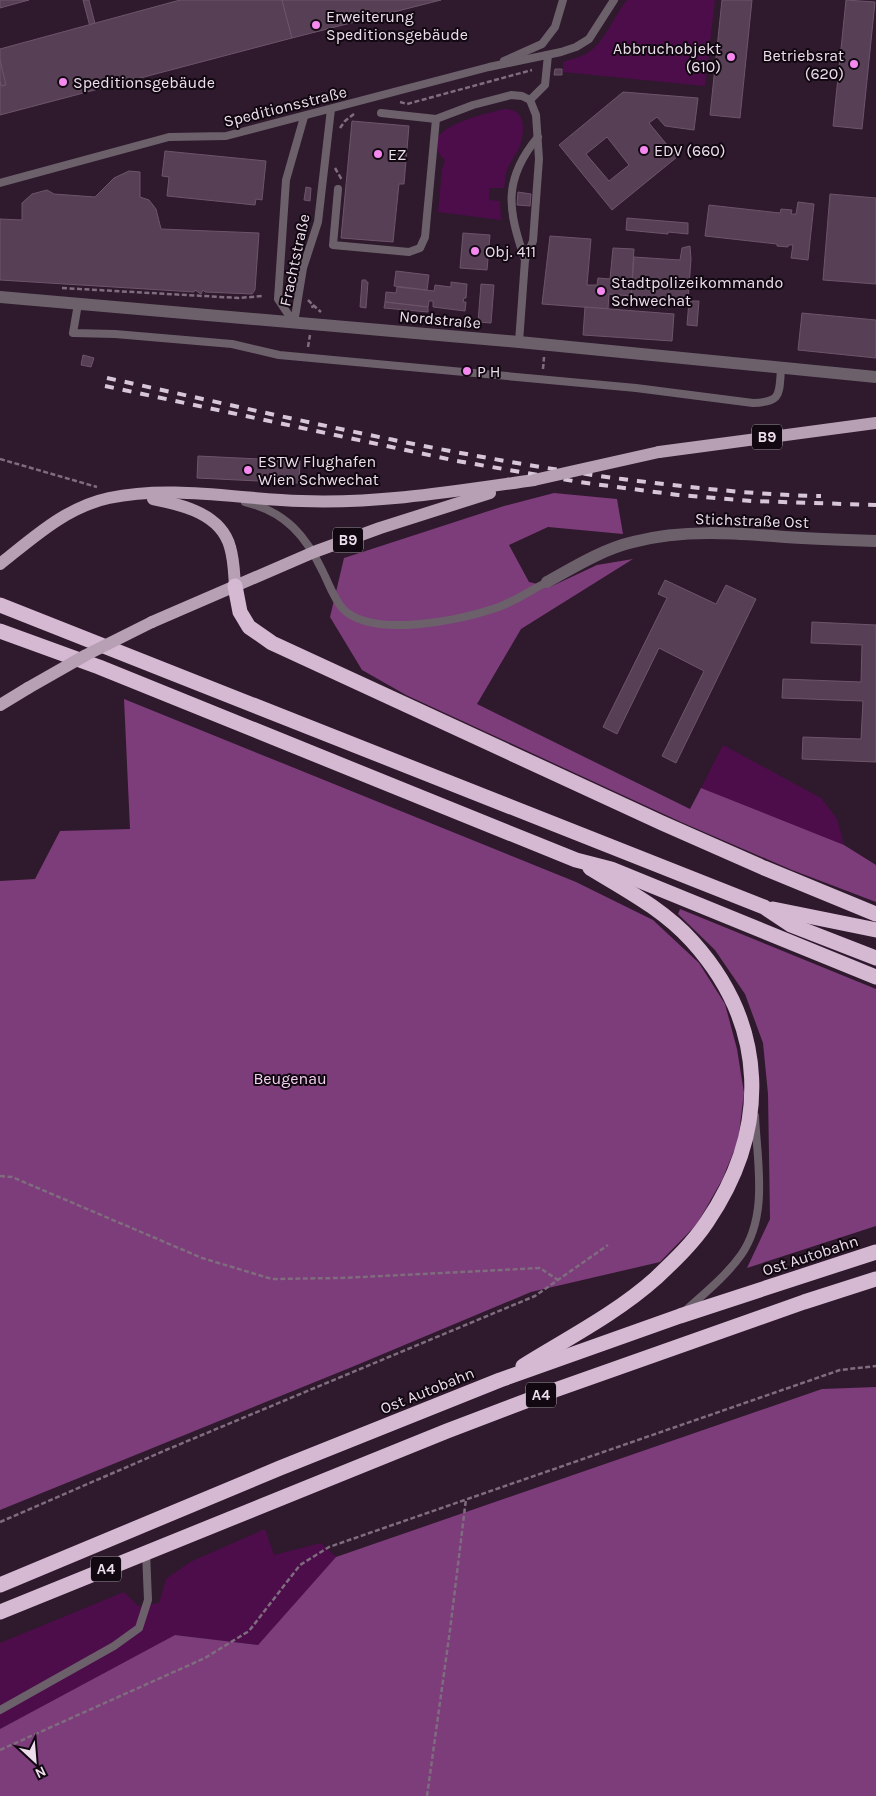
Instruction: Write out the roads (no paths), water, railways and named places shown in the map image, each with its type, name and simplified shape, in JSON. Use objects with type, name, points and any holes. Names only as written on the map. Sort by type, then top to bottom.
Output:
[{"type":"highway","points":[[235,586],[240,612],[249,627],[272,643],[662,823],[876,914]]},
{"type":"highway","points":[[0,605],[764,907],[876,930]]},
{"type":"highway","points":[[0,631],[117,675],[576,860],[611,869],[876,977]]},
{"type":"highway","points":[[500,1380],[625,1302],[654,1279],[682,1252],[706,1223],[728,1187],[741,1158],[750,1123],[752,1074],[748,1044],[741,1021],[713,966],[691,940],[666,917],[633,894],[576,860]]},
{"type":"highway","points":[[764,907],[791,924],[876,958]]},
{"type":"highway","name":"Ost Autobahn","points":[[0,1585],[280,1468],[500,1380],[680,1316],[876,1252]]},
{"type":"highway","name":"A4","points":[[0,1612],[555,1390],[794,1306],[876,1280]]},
{"type":"main road","name":"B9","points":[[0,705],[86,655],[152,622],[314,552],[380,528],[534,480],[659,452],[876,423]]},
{"type":"main road","points":[[0,564],[60,518],[83,506],[116,497],[170,493],[216,494],[301,502],[376,500],[425,496],[534,480]]},
{"type":"main road","points":[[136,495],[185,505],[204,515],[221,529],[230,546],[234,565],[235,586]]},
{"type":"street","name":"Nordstraße","points":[[0,297],[519,342],[876,377]]},
{"type":"street","name":"Stichstraße Ost","points":[[547,582],[594,557],[632,542],[669,535],[713,532],[876,541]]},
{"type":"lane","name":"Speditionsstraße","points":[[489,67],[542,44],[555,27],[563,0]]},
{"type":"lane","name":"Speditionsstraße","points":[[0,183],[170,137],[196,135],[226,136],[489,67],[576,47],[589,39],[614,0]]},
{"type":"lane","points":[[530,100],[545,85],[548,54]]},
{"type":"lane","points":[[381,113],[436,119],[473,105],[511,95],[522,96],[530,100],[536,114],[539,158],[533,241],[525,260],[519,342]]},
{"type":"lane","name":"Frachtstraße","points":[[294,323],[303,268],[318,222],[331,110]]},
{"type":"lane","name":"Frachtstraße","points":[[294,323],[278,298],[286,180],[304,117]]},
{"type":"lane","points":[[338,189],[333,245],[409,252],[420,248],[425,237],[436,119]]},
{"type":"lane","points":[[525,260],[517,237],[510,201],[518,168],[526,152],[538,137]]},
{"type":"lane","points":[[78,304],[73,333],[115,334],[232,344],[279,355],[636,388],[753,403],[768,402],[775,398],[778,393],[781,369]]},
{"type":"lane","points":[[216,494],[253,504],[276,514],[301,534],[314,552],[334,596],[342,608],[352,616],[377,624],[416,625],[455,620],[498,607],[547,582]]},
{"type":"lane","points":[[680,1316],[730,1268],[741,1255],[752,1234],[759,1205],[759,1190],[752,1074]]},
{"type":"lane","points":[[0,1710],[114,1646],[139,1628],[148,1600],[146,1552]]},
{"type":"railway","points":[[107,378],[363,434],[557,470],[721,490],[821,496]]},
{"type":"railway","points":[[105,386],[457,461],[579,482],[678,495],[752,501],[876,505]]},
{"type":"place","name":"Erweiterung Speditionsgebäude","points":[[316,25]]},
{"type":"place","name":"Abbruchobjekt (610)","points":[[731,57]]},
{"type":"place","name":"Betriebsrat (620)","points":[[854,64]]},
{"type":"place","name":"Speditionsgebäude","points":[[63,82]]},
{"type":"place","name":"EDV (660)","points":[[644,150]]},
{"type":"place","name":"EZ","points":[[378,154]]},
{"type":"place","name":"Obj. 411","points":[[475,251]]},
{"type":"place","name":"Stadtpolizeikommando Schwechat","points":[[601,291]]},
{"type":"place","name":"P H","points":[[467,371]]},
{"type":"place","name":"ESTW Flughafen Wien Schwechat","points":[[248,470]]},
{"type":"park label","name":"Beugenau","points":[[290,1078]]}]
